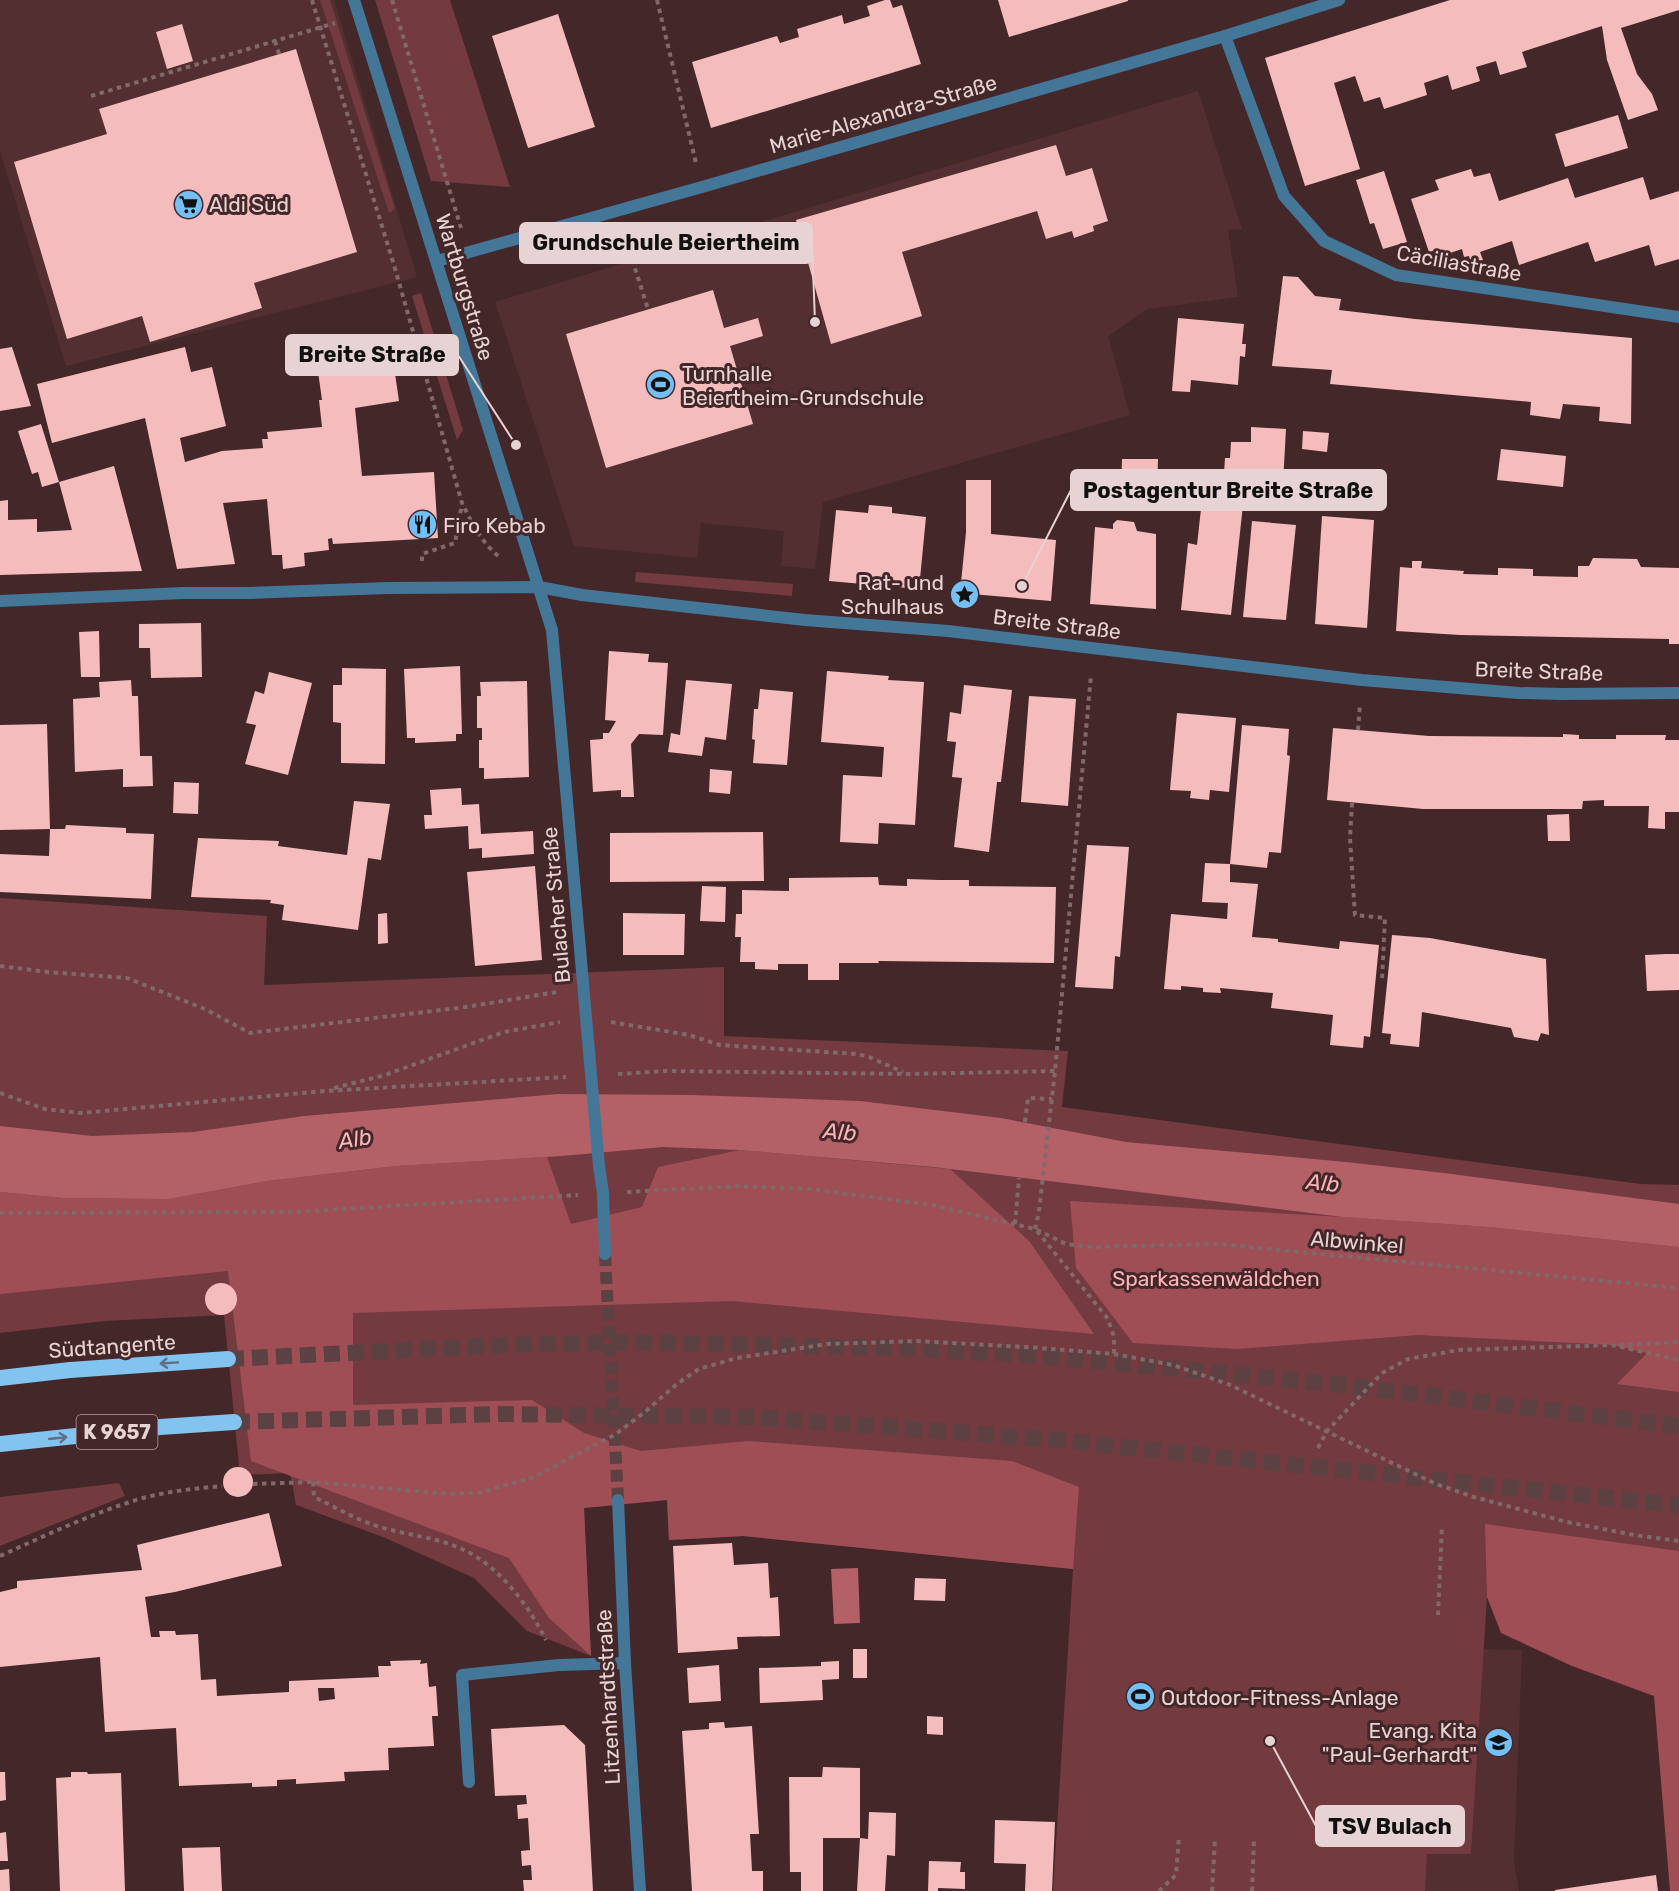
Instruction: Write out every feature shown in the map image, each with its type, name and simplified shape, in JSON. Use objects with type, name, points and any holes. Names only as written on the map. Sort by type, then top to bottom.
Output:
[{"type":"highway","name":"Südtangente","points":[[0,1378],[70,1370],[228,1359]]},
{"type":"highway","name":"K 9657","points":[[0,1444],[160,1427],[234,1422]]},
{"type":"street","name":"Wartburgstraße","points":[[354,0],[539,587]]},
{"type":"street","name":"Marie-Alexandra-Straße","points":[[437,261],[1225,36],[1339,0]]},
{"type":"street","name":"Cäciliastraße","points":[[1225,36],[1284,196],[1324,241],[1396,275],[1679,317]]},
{"type":"street","name":"Breite Straße","points":[[0,601],[184,593],[421,587],[539,587],[582,595],[732,612],[948,631],[1362,680],[1519,693],[1679,693]]},
{"type":"street","name":"Bulacher Straße","points":[[539,587],[552,630],[603,1193],[605,1254]]},
{"type":"street","name":"Litzenhardtstraße","points":[[618,1500],[625,1663],[640,1891]]},
{"type":"street","points":[[469,1782],[462,1675],[559,1665],[625,1663]]},
{"type":"path","points":[[312,0],[394,265],[462,503],[477,531],[493,552],[539,587]]},
{"type":"path","points":[[392,0],[468,252]]},
{"type":"path","points":[[657,0],[702,187]]},
{"type":"path","points":[[91,96],[359,16]]},
{"type":"path","points":[[275,40],[279,54]]},
{"type":"path","points":[[617,211],[648,309]]},
{"type":"path","points":[[421,587],[422,554],[455,543],[462,503]]},
{"type":"path","points":[[1093,648],[1055,1071],[1035,1229],[1108,1319],[1114,1336],[1114,1354]]},
{"type":"path","points":[[1352,803],[1350,838],[1355,915],[1385,918],[1382,980]]},
{"type":"path","points":[[0,966],[127,978],[205,1009],[249,1033],[466,1007],[583,989]]},
{"type":"path","points":[[325,1091],[385,1075],[504,1032],[586,1017],[688,1035],[720,1045],[856,1054],[869,1057],[907,1074]]},
{"type":"path","points":[[822,1072],[907,1074],[1055,1071]]},
{"type":"path","points":[[0,1093],[45,1108],[81,1113],[325,1091],[402,1087]]},
{"type":"path","points":[[1025,1122],[1028,1098],[1052,1099]]},
{"type":"path","points":[[1015,1224],[1019,1178]]},
{"type":"path","name":"Albwinkel","points":[[603,1193],[739,1186],[812,1189],[932,1205],[1035,1229],[1066,1244],[1092,1247],[1216,1244],[1679,1288]]},
{"type":"path","points":[[0,1213],[293,1212],[546,1197]]},
{"type":"path","points":[[253,1484],[313,1482],[449,1494],[479,1493],[534,1477],[616,1434],[678,1383],[699,1370],[737,1358],[827,1344],[918,1341],[1114,1354],[1173,1365],[1228,1384],[1436,1484],[1474,1497],[1567,1522],[1679,1541]]},
{"type":"path","points":[[1318,1448],[1327,1431],[1382,1373],[1408,1359],[1459,1350],[1679,1342]]},
{"type":"path","points":[[1612,1345],[1679,1360]]},
{"type":"path","points":[[313,1482],[314,1497],[350,1515],[376,1526],[452,1545],[482,1559],[509,1584],[537,1622],[559,1665]]},
{"type":"path","points":[[0,1556],[129,1502],[166,1493],[222,1486]]},
{"type":"path","points":[[1438,1615],[1442,1526]]},
{"type":"path","points":[[1159,1891],[1176,1875],[1179,1837]]},
{"type":"path","points":[[1212,1891],[1215,1838]]},
{"type":"path","points":[[1252,1891],[1254,1840]]},
{"type":"shaded area","points":[[0,0],[334,0],[417,277],[66,366],[0,151]]},
{"type":"shaded area","points":[[1198,91],[1242,229],[1228,230],[1238,297],[1147,309],[1108,336],[1130,415],[823,502],[815,569],[781,566],[784,531],[701,523],[697,558],[574,546],[495,302]]},
{"type":"shaded area","name":"Evang. Kita \"Paul-Gerhardt\"","points":[[1483,1649],[1522,1650],[1514,1862],[1519,1891],[1425,1891],[1427,1854],[1471,1853]]},
{"type":"green space","points":[[320,0],[330,0],[395,209],[389,213]]},
{"type":"green space","points":[[375,0],[450,0],[510,187],[431,181]]},
{"type":"green space","points":[[421,293],[463,430],[457,440],[412,296]]},
{"type":"green space","points":[[636,572],[793,584],[792,596],[635,582]]},
{"type":"green space","points":[[0,898],[267,916],[264,985],[724,967],[724,1036],[1068,1051],[1062,1107],[1641,1184],[1679,1185],[1679,1610],[1487,1597],[1471,1854],[1427,1854],[1425,1891],[1053,1891],[1073,1569],[743,1536],[669,1540],[667,1500],[584,1508],[591,1656],[527,1631],[474,1578],[383,1537],[296,1505],[290,1473],[240,1475],[224,1315],[105,1321],[0,1333]]},
{"type":"green space","points":[[740,1150],[950,1169],[1029,1241],[1094,1334],[732,1301],[353,1313],[353,1405],[532,1400],[584,1433],[641,1451],[748,1441],[1012,1461],[1079,1487],[1073,1569],[743,1536],[669,1540],[667,1500],[584,1508],[591,1656],[549,1618],[509,1558],[251,1461],[228,1271],[0,1294],[0,1192],[63,1198],[169,1199],[267,1181],[396,1166],[547,1157],[571,1224],[642,1207],[658,1167]]},
{"type":"green space","name":"Sparkassenwäldchen","points":[[1070,1201],[1489,1227],[1679,1247],[1679,1392],[1617,1384],[1647,1353],[1612,1345],[1418,1335],[1238,1349],[1133,1343],[1076,1268]]},
{"type":"green space","points":[[119,1483],[125,1496],[0,1546],[0,1497]]},
{"type":"green space","points":[[1485,1524],[1679,1551],[1679,1891],[1670,1891],[1654,1696],[1572,1666],[1501,1633],[1487,1597]]},
{"type":"water","name":"Alb","points":[[558,1094],[692,1095],[860,1101],[1001,1118],[1126,1142],[1346,1162],[1679,1204],[1679,1247],[1489,1227],[1343,1217],[934,1167],[740,1150],[663,1147],[562,1156],[396,1166],[267,1181],[169,1199],[63,1198],[0,1192],[0,1126],[92,1136],[193,1132],[304,1116]]},
{"type":"water","points":[[858,1568],[860,1623],[834,1624],[831,1569]]},
{"type":"building","points":[[890,0],[893,8],[902,5],[921,64],[711,128],[692,62],[777,36],[780,43],[799,37],[797,29],[842,15],[844,24],[870,16],[867,6]]},
{"type":"building","points":[[998,0],[1128,0],[1128,1],[1009,37]]},
{"type":"building","points":[[1450,0],[1679,0],[1679,10],[1621,28],[1637,74],[1652,94],[1658,110],[1628,120],[1607,60],[1602,26],[1522,52],[1527,67],[1500,75],[1496,61],[1476,67],[1480,81],[1452,90],[1448,75],[1424,83],[1427,95],[1384,109],[1380,97],[1364,102],[1355,76],[1334,83],[1360,169],[1305,186],[1265,58]]},
{"type":"building","points":[[558,14],[595,127],[528,148],[492,36]]},
{"type":"building","points":[[182,24],[193,61],[167,69],[156,32]]},
{"type":"building","points":[[296,49],[357,252],[254,283],[262,308],[150,342],[142,316],[67,339],[14,162],[107,134],[99,109]]},
{"type":"building","points":[[1618,115],[1628,148],[1565,167],[1555,134]]},
{"type":"building","points":[[1056,145],[1066,176],[1092,168],[1108,221],[1093,226],[1094,231],[1074,238],[1072,231],[1046,239],[1037,211],[902,252],[922,316],[831,344],[796,220]]},
{"type":"building","points":[[1471,169],[1474,177],[1490,173],[1499,201],[1568,178],[1575,198],[1643,177],[1650,200],[1679,191],[1679,259],[1655,266],[1649,245],[1595,262],[1588,242],[1519,265],[1512,241],[1480,252],[1483,260],[1471,264],[1469,256],[1464,257],[1462,249],[1438,257],[1436,250],[1429,252],[1411,199],[1439,190],[1435,180]]},
{"type":"building","points":[[1384,171],[1407,242],[1383,249],[1374,223],[1370,224],[1356,180]]},
{"type":"building","points":[[1283,276],[1298,277],[1315,296],[1341,299],[1339,310],[1632,338],[1631,424],[1599,421],[1600,407],[1563,404],[1560,419],[1530,415],[1531,402],[1330,384],[1332,370],[1272,366]]},
{"type":"building","name":"Turnhalle Beiertheim-Grundschule","points":[[713,290],[724,328],[758,318],[763,336],[730,346],[753,424],[606,468],[566,334]]},
{"type":"building","points":[[1178,318],[1244,324],[1242,344],[1246,344],[1245,357],[1240,356],[1238,385],[1191,380],[1190,392],[1172,391]]},
{"type":"building","points":[[390,339],[399,401],[355,408],[362,476],[434,472],[438,538],[333,544],[332,538],[328,539],[329,550],[304,553],[305,566],[283,569],[282,555],[272,555],[267,499],[223,503],[235,564],[177,569],[145,418],[52,443],[37,384],[185,347],[191,372],[212,367],[226,426],[180,438],[185,462],[222,451],[263,448],[262,439],[268,439],[267,432],[322,427],[319,400],[322,400],[315,350]]},
{"type":"building","points":[[12,347],[31,406],[0,411],[0,349]]},
{"type":"building","points":[[41,424],[59,482],[42,487],[38,472],[32,474],[18,431]]},
{"type":"building","points":[[1251,427],[1286,429],[1282,501],[1246,499],[1247,474],[1224,473],[1225,458],[1230,458],[1231,442],[1251,442]]},
{"type":"building","points":[[1303,431],[1329,433],[1327,452],[1302,449]]},
{"type":"building","points":[[1501,449],[1566,456],[1563,487],[1497,480]]},
{"type":"building","points":[[1122,459],[1158,459],[1157,496],[1121,496]]},
{"type":"building","points":[[114,466],[142,571],[0,575],[0,501],[8,500],[8,520],[37,519],[37,532],[72,530],[59,482]]},
{"type":"building","points":[[966,480],[991,480],[991,534],[1056,540],[1051,601],[960,593],[966,532]]},
{"type":"building","points":[[1202,500],[1243,505],[1231,615],[1181,610],[1188,543],[1197,545]]},
{"type":"building","points":[[869,505],[892,507],[892,513],[926,517],[919,589],[829,581],[836,510],[868,513]]},
{"type":"building","points":[[1322,516],[1374,520],[1367,628],[1315,624]]},
{"type":"building","points":[[1117,520],[1134,522],[1137,531],[1156,534],[1156,609],[1090,604],[1095,527],[1113,529],[1113,524]]},
{"type":"building","points":[[1252,521],[1296,525],[1286,620],[1243,617]]},
{"type":"building","points":[[1593,558],[1637,559],[1641,567],[1679,568],[1679,644],[1669,644],[1669,639],[1460,635],[1396,631],[1400,567],[1412,568],[1412,561],[1422,561],[1421,568],[1464,571],[1463,574],[1498,575],[1498,568],[1533,569],[1533,576],[1578,577],[1578,566],[1589,566]]},
{"type":"building","points":[[201,623],[202,677],[151,678],[150,648],[139,648],[139,624]]},
{"type":"building","points":[[99,631],[100,677],[81,677],[79,632]]},
{"type":"building","points":[[609,651],[649,654],[648,662],[668,663],[663,735],[639,734],[631,744],[634,797],[621,797],[621,790],[593,792],[590,740],[603,739],[603,733],[609,733],[616,721],[605,720]]},
{"type":"building","points":[[460,666],[462,734],[456,734],[456,741],[415,743],[415,738],[407,738],[404,669]]},
{"type":"building","points":[[342,668],[386,669],[385,764],[341,763],[341,723],[333,722],[333,685],[342,685]]},
{"type":"building","points":[[827,671],[889,676],[888,680],[924,682],[915,825],[879,823],[878,844],[840,842],[843,775],[882,777],[884,747],[821,742]]},
{"type":"building","points":[[269,672],[312,683],[288,775],[245,764],[256,725],[246,723],[255,691],[264,694]]},
{"type":"building","points":[[131,680],[132,696],[138,696],[140,756],[152,756],[153,786],[123,787],[123,769],[75,772],[73,699],[100,697],[99,682]]},
{"type":"building","points":[[686,680],[732,684],[726,740],[705,737],[702,756],[668,752],[671,733],[680,735]]},
{"type":"building","points":[[527,681],[529,777],[484,779],[484,768],[479,768],[479,740],[482,740],[482,728],[477,728],[477,696],[481,696],[480,682]]},
{"type":"building","points":[[964,685],[1012,690],[1001,782],[997,782],[989,852],[954,847],[962,778],[952,777],[956,742],[947,741],[950,712],[961,714]]},
{"type":"building","points":[[760,689],[793,692],[787,765],[753,763],[754,709],[758,709]]},
{"type":"building","points":[[1029,696],[1076,699],[1068,806],[1021,802]]},
{"type":"building","points":[[1177,713],[1236,718],[1229,792],[1210,790],[1209,800],[1190,798],[1191,791],[1170,790]]},
{"type":"building","points":[[47,724],[50,829],[0,830],[0,725]]},
{"type":"building","points":[[1242,725],[1289,729],[1287,755],[1290,756],[1281,853],[1269,852],[1267,868],[1230,864]]},
{"type":"building","points":[[1333,728],[1429,736],[1563,737],[1563,734],[1579,735],[1579,739],[1616,739],[1616,735],[1666,735],[1665,740],[1679,740],[1679,812],[1665,812],[1665,829],[1648,828],[1649,806],[1604,806],[1604,800],[1583,801],[1582,809],[1423,809],[1327,800]]},
{"type":"building","points":[[710,769],[732,771],[730,794],[709,792]]},
{"type":"building","points":[[174,782],[199,783],[198,814],[173,813]]},
{"type":"building","points":[[461,788],[462,805],[479,804],[481,834],[533,831],[534,854],[482,858],[482,848],[469,849],[468,826],[425,829],[424,815],[432,815],[430,790]]},
{"type":"building","points":[[354,801],[390,804],[381,860],[368,858],[358,930],[282,920],[284,905],[270,903],[271,900],[191,897],[198,838],[279,841],[278,846],[347,855]]},
{"type":"building","points":[[1569,814],[1570,841],[1548,841],[1547,815]]},
{"type":"building","points":[[66,825],[126,828],[126,833],[154,834],[151,899],[0,892],[0,854],[49,856],[50,829],[65,829]]},
{"type":"building","points":[[763,832],[764,881],[610,882],[610,833]]},
{"type":"building","points":[[1087,845],[1129,847],[1120,957],[1115,956],[1113,989],[1075,987]]},
{"type":"building","points":[[1205,863],[1230,864],[1230,882],[1258,884],[1252,937],[1339,949],[1340,941],[1379,945],[1370,1037],[1364,1036],[1363,1048],[1330,1045],[1333,1015],[1271,1008],[1273,993],[1220,988],[1221,993],[1203,992],[1203,988],[1181,986],[1181,990],[1164,989],[1171,914],[1227,919],[1228,903],[1202,902]]},
{"type":"building","points":[[535,866],[542,960],[475,966],[467,872]]},
{"type":"building","points":[[878,877],[879,885],[907,886],[907,879],[969,880],[969,886],[1056,887],[1054,963],[878,961],[879,963],[839,963],[839,980],[808,980],[808,964],[778,964],[778,970],[755,969],[755,962],[740,962],[741,937],[735,937],[736,914],[742,914],[742,890],[789,891],[789,878]]},
{"type":"building","points":[[702,886],[726,887],[725,922],[700,921]]},
{"type":"building","points":[[387,913],[388,943],[378,944],[378,914]]},
{"type":"building","points":[[623,913],[685,914],[684,955],[623,955]]},
{"type":"building","points":[[1392,935],[1430,938],[1546,959],[1549,1035],[1541,1033],[1538,1041],[1514,1037],[1511,1028],[1422,1012],[1419,1047],[1390,1044],[1391,1034],[1382,1033]]},
{"type":"building","points":[[1679,954],[1679,990],[1647,991],[1645,955]]},
{"type":"building","points":[[221,1283],[232,1288],[237,1299],[232,1310],[221,1315],[210,1310],[205,1299],[210,1288]]},
{"type":"building","points":[[238,1467],[249,1471],[253,1482],[249,1493],[238,1497],[227,1493],[223,1482],[227,1471]]},
{"type":"building","points":[[269,1513],[282,1566],[145,1597],[151,1637],[160,1637],[159,1631],[175,1631],[176,1635],[198,1634],[201,1680],[216,1679],[217,1696],[289,1692],[289,1681],[379,1677],[378,1666],[391,1666],[390,1661],[421,1660],[420,1664],[427,1663],[429,1687],[436,1686],[438,1716],[432,1716],[434,1746],[388,1748],[389,1770],[344,1772],[345,1781],[296,1784],[296,1779],[277,1780],[277,1786],[252,1787],[252,1783],[179,1786],[176,1728],[105,1732],[100,1657],[0,1667],[0,1592],[17,1588],[17,1581],[142,1570],[137,1545]],"holes":[[[318,1688],[334,1688],[335,1699],[319,1701]]]},
{"type":"building","points":[[732,1543],[734,1565],[768,1563],[770,1598],[778,1597],[780,1636],[737,1637],[738,1649],[678,1653],[673,1546]]},
{"type":"building","points":[[915,1578],[946,1579],[945,1601],[914,1600]]},
{"type":"building","points":[[853,1649],[867,1649],[867,1678],[853,1678]]},
{"type":"building","points":[[839,1661],[839,1679],[822,1680],[823,1700],[760,1703],[759,1668],[821,1666],[821,1662]]},
{"type":"building","points":[[719,1665],[721,1701],[689,1703],[687,1668]]},
{"type":"building","points":[[927,1716],[943,1717],[943,1735],[927,1734]]},
{"type":"building","points":[[724,1722],[725,1728],[752,1726],[759,1834],[750,1834],[752,1871],[763,1871],[763,1891],[692,1891],[682,1731],[709,1729],[709,1723]]},
{"type":"building","points":[[564,1725],[585,1745],[593,1891],[524,1891],[523,1880],[532,1880],[531,1865],[522,1866],[521,1851],[530,1850],[528,1818],[518,1819],[517,1805],[527,1804],[526,1795],[495,1796],[491,1729]]},
{"type":"building","points":[[823,1767],[860,1768],[860,1838],[823,1838],[823,1891],[801,1891],[801,1872],[790,1872],[789,1777],[822,1777]]},
{"type":"building","points":[[0,1772],[5,1772],[6,1800],[0,1801]]},
{"type":"building","points":[[71,1772],[121,1773],[125,1891],[60,1891],[56,1778],[71,1777]]},
{"type":"building","points":[[869,1812],[896,1813],[895,1856],[887,1855],[885,1891],[857,1891],[860,1838],[868,1839]]},
{"type":"building","points":[[995,1820],[1055,1822],[1052,1891],[1025,1891],[1026,1864],[994,1863]]},
{"type":"building","points":[[6,1832],[8,1861],[0,1861],[0,1833]]},
{"type":"building","points":[[220,1847],[222,1891],[184,1891],[182,1848]]},
{"type":"building","points":[[929,1861],[961,1862],[960,1872],[965,1872],[965,1889],[938,1888],[938,1891],[928,1891]]},
{"type":"building","points":[[9,1869],[10,1891],[0,1891],[0,1870]]},
{"type":"building","points":[[1656,1875],[1658,1891],[1555,1891],[1555,1890]]},
{"type":"tunnel","points":[[605,1254],[618,1500]]},
{"type":"tunnel","points":[[228,1359],[506,1345],[627,1342],[900,1348],[1042,1356],[1335,1384],[1679,1426]]},
{"type":"tunnel","points":[[234,1422],[501,1414],[755,1417],[1057,1440],[1679,1505]]},
{"type":"place","name":"Aldi Süd","points":[[188,204]]},
{"type":"place","name":"Grundschule Beiertheim","points":[[815,322]]},
{"type":"place","name":"Turnhalle Beiertheim-Grundschule","points":[[661,385]]},
{"type":"place","name":"Breite Straße","points":[[516,445]]},
{"type":"place","name":"Firo Kebab","points":[[422,525]]},
{"type":"place","name":"Postagentur Breite Straße","points":[[1022,586]]},
{"type":"place","name":"Rat- und Schulhaus","points":[[965,594]]},
{"type":"place","name":"Outdoor-Fitness-Anlage","points":[[1140,1697]]},
{"type":"place","name":"TSV Bulach","points":[[1270,1741]]},
{"type":"place","name":"Evang. Kita \"Paul-Gerhardt\"","points":[[1498,1742]]}]
